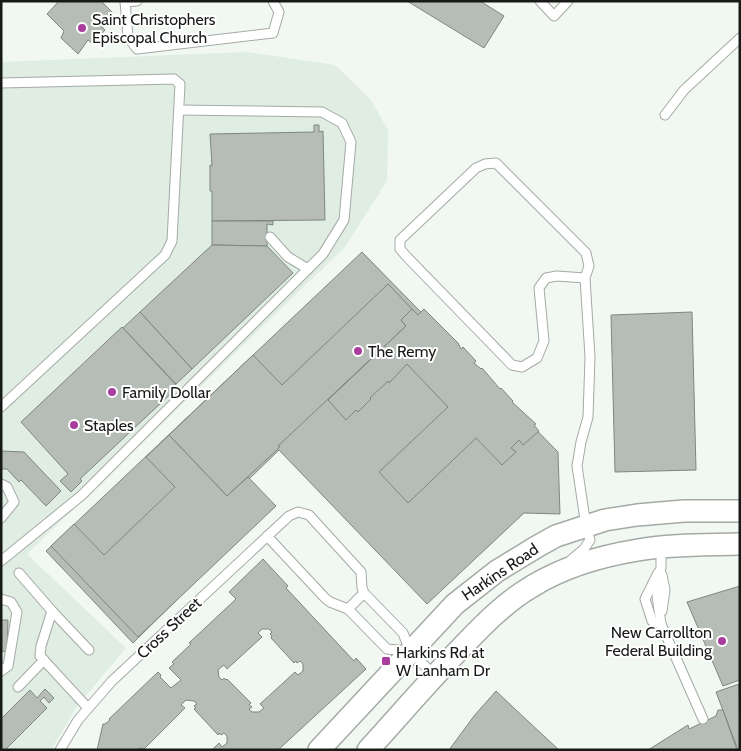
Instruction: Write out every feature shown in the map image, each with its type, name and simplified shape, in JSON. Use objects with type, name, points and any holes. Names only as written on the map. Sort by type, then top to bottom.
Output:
[{"type":"street","name":"Harkins Road","points":[[320,750],[455,604],[518,557],[550,539],[605,520],[684,511],[740,511]]},
{"type":"street","points":[[660,514],[661,557]]},
{"type":"street","name":"Harkins Road","points":[[368,750],[481,627],[530,587],[577,565],[636,550],[661,557],[740,544]]},
{"type":"lane","points":[[137,1],[125,2],[128,37],[137,49],[272,33],[279,12],[274,1]]},
{"type":"lane","points":[[540,1],[554,16],[568,1]]},
{"type":"lane","points":[[666,116],[684,90],[740,38]]},
{"type":"lane","points":[[1,83],[174,79],[180,84],[172,241],[164,255],[1,406]]},
{"type":"lane","points":[[1,562],[82,495],[308,269],[322,254],[344,220],[351,142],[342,123],[322,112],[179,110]]},
{"type":"lane","points":[[550,576],[584,549],[590,540],[586,526],[577,466],[580,442],[588,417],[590,357],[585,278],[589,266],[586,253],[496,163],[485,164],[476,168],[400,240],[400,249],[407,258],[512,365],[522,367],[537,358],[544,341],[539,288],[546,278],[557,276],[585,278]]},
{"type":"lane","points":[[270,237],[288,256],[308,269]]},
{"type":"lane","points":[[1,484],[7,487],[14,502],[1,518]]},
{"type":"lane","name":"Cross Street","points":[[60,750],[88,708],[112,681],[289,516],[298,512],[310,515],[361,572],[364,593]]},
{"type":"lane","points":[[268,536],[325,598],[348,609],[387,649],[410,651]]},
{"type":"lane","points":[[661,557],[645,599],[652,621],[661,624]]},
{"type":"lane","points":[[661,557],[665,590],[661,624],[703,720]]},
{"type":"lane","points":[[19,573],[89,650]]},
{"type":"lane","points":[[348,609],[364,593],[403,633],[410,651],[434,676]]},
{"type":"lane","points":[[1,599],[10,602],[17,612],[8,666],[1,671]]},
{"type":"lane","points":[[52,611],[41,646],[40,656],[88,708]]},
{"type":"lane","points":[[18,687],[44,660]]},
{"type":"shaded area","points":[[247,52],[335,65],[371,100],[388,130],[387,181],[345,247],[27,554],[126,648],[78,705],[51,750],[1,750],[1,62]]},
{"type":"building","name":"Saint Christophers Episcopal Church","points":[[59,1],[101,1],[113,13],[101,26],[105,30],[93,44],[88,40],[78,54],[61,38],[64,31],[47,14]]},
{"type":"building","points":[[407,1],[480,1],[504,16],[484,48]]},
{"type":"building","points":[[314,125],[319,125],[319,132],[323,131],[325,220],[212,221],[210,134],[314,132]]},
{"type":"building","points":[[212,221],[273,221],[273,225],[267,224],[267,246],[212,245]]},
{"type":"building","points":[[212,245],[267,246],[293,273],[192,369],[140,312]]},
{"type":"building","name":"The Remy","points":[[362,252],[558,452],[560,514],[524,513],[427,604],[279,450],[248,480],[273,505],[133,643],[46,551]]},
{"type":"building","points":[[388,284],[412,309],[401,320],[406,326],[227,496],[169,435],[253,355],[282,385]]},
{"type":"building","points":[[412,309],[418,315],[424,309],[458,343],[461,349],[463,347],[476,361],[474,363],[482,368],[512,402],[536,424],[534,425],[539,431],[523,445],[519,440],[511,448],[516,452],[502,465],[476,438],[408,503],[379,472],[448,407],[407,364],[389,383],[388,381],[370,398],[358,412],[356,410],[346,420],[328,400],[406,326],[401,320]]},
{"type":"building","points":[[140,312],[192,369],[176,384],[123,328]]},
{"type":"building","points":[[692,312],[696,470],[615,472],[611,315]]},
{"type":"building","points":[[122,327],[178,387],[80,479],[82,481],[71,492],[60,481],[68,474],[21,422]]},
{"type":"building","points":[[169,435],[227,496],[248,477],[276,506],[138,637],[51,546],[74,524],[104,555],[175,487],[146,457]]},
{"type":"building","points":[[1,451],[24,452],[61,491],[46,506],[21,480],[19,482],[7,469],[1,469]]},
{"type":"building","points":[[263,559],[288,586],[286,588],[354,661],[356,658],[366,669],[278,750],[212,750],[219,743],[222,747],[227,743],[227,736],[224,733],[221,735],[219,733],[218,735],[194,709],[196,708],[194,706],[197,704],[194,701],[186,700],[181,705],[185,708],[144,749],[97,750],[103,724],[110,720],[158,672],[161,675],[160,677],[171,688],[181,680],[169,668],[174,664],[172,662],[191,644],[189,643],[236,599],[229,592]],"holes":[[[262,629],[269,629],[272,632],[270,634],[271,638],[294,663],[300,661],[303,664],[303,671],[298,675],[295,672],[260,704],[264,708],[259,712],[252,712],[249,709],[252,707],[249,705],[251,703],[227,679],[224,678],[222,680],[219,677],[218,670],[224,665],[227,669],[262,637],[258,633]]]},
{"type":"building","name":"New Carrollton Federal Building","points":[[740,586],[740,680],[723,686],[687,602]]},
{"type":"building","points":[[1,620],[8,620],[7,652],[1,651]]},
{"type":"building","points":[[739,684],[740,750],[738,750],[716,692]]},
{"type":"building","points":[[45,689],[54,698],[49,703],[44,697],[40,701],[47,708],[5,750],[1,750],[1,719],[30,690],[37,698]]},
{"type":"building","points":[[496,691],[559,750],[449,750],[474,716]]},
{"type":"building","points":[[718,710],[723,710],[737,750],[648,750],[688,725],[689,729],[716,716]]},
{"type":"place","name":"Saint Christophers Episcopal Church","points":[[82,28]]},
{"type":"place","name":"The Remy","points":[[358,351]]},
{"type":"place","name":"Family Dollar","points":[[112,392]]},
{"type":"place","name":"Staples","points":[[74,425]]},
{"type":"place","name":"New Carrollton Federal Building","points":[[722,641]]},
{"type":"place","name":"Harkins Rd at W Lanham Dr","points":[[386,661]]}]
